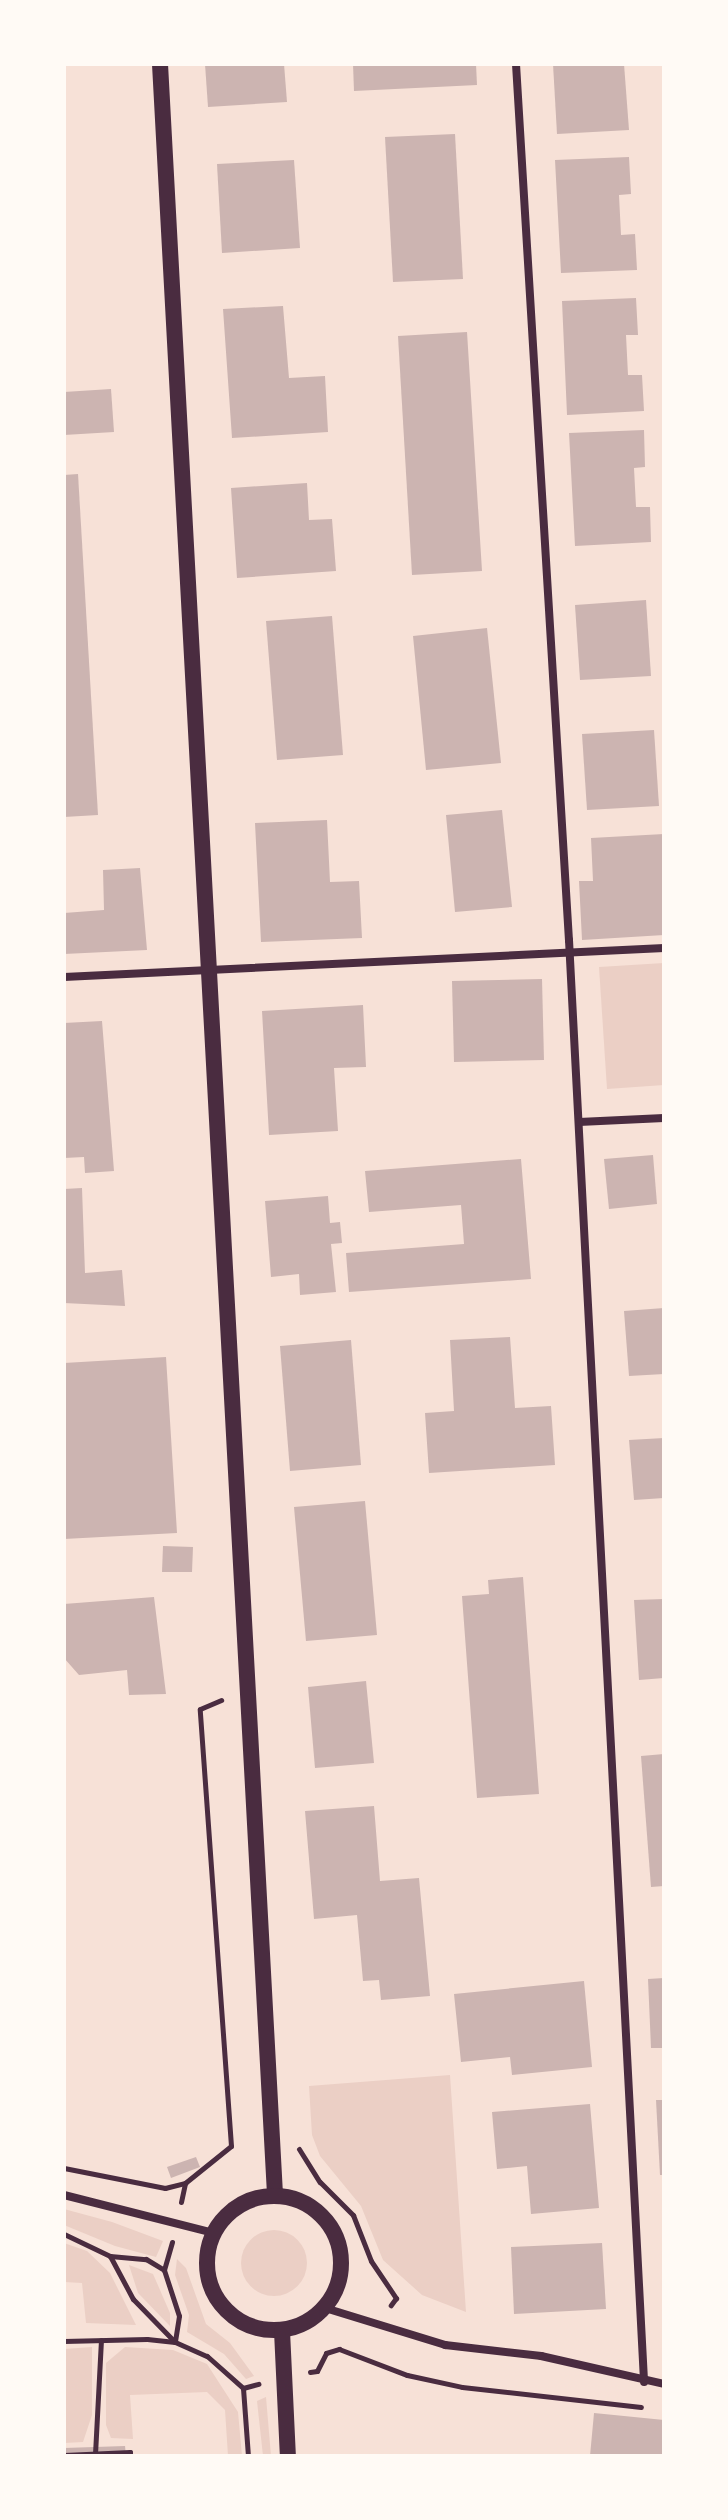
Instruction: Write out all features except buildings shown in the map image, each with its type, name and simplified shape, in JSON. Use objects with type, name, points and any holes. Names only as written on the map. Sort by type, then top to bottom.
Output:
[{"type":"main road","points":[[160,64],[275,2196]]},
{"type":"main road","points":[[275,2196],[312,2207],[336,2236],[341,2274],[325,2308],[297,2327],[282,2331],[241,2322],[225,2310],[207,2273],[214,2233],[239,2205],[275,2196]]},
{"type":"main road","points":[[282,2331],[288,2456]]},
{"type":"street","points":[[516,64],[579,1122],[644,2382]]},
{"type":"street","points":[[64,977],[664,948]]},
{"type":"street","points":[[579,1122],[664,1118]]},
{"type":"street","points":[[64,2195],[214,2233]]},
{"type":"street","points":[[325,2308],[445,2345],[541,2356],[644,2382],[664,2384]]},
{"type":"path","points":[[64,2168],[165,2188],[185,2183],[231,2146],[200,1709],[247,1687]]},
{"type":"path","points":[[303,2149],[320,2182],[353,2215],[371,2261],[396,2298]]},
{"type":"path","points":[[175,2342],[179,2316],[164,2270],[185,2183]]},
{"type":"path","points":[[64,2234],[110,2256],[146,2259],[164,2270]]},
{"type":"path","points":[[110,2256],[133,2299],[175,2342],[207,2356],[243,2388],[248,2456]]},
{"type":"path","points":[[95,2454],[101,2340]]},
{"type":"path","points":[[64,2341],[175,2342]]},
{"type":"path","points":[[360,2353],[407,2375],[462,2387],[649,2408]]},
{"type":"path","points":[[64,2455],[130,2456]]},
{"type":"shaded area","points":[[664,963],[664,1085],[607,1089],[599,967]]},
{"type":"shaded area","points":[[450,2075],[466,2312],[422,2295],[383,2260],[361,2206],[320,2156],[312,2135],[309,2086]]},
{"type":"shaded area","points":[[64,2209],[163,2241],[156,2257],[115,2246],[64,2225]]},
{"type":"shaded area","points":[[268,2230],[280,2230],[292,2235],[302,2245],[307,2263],[305,2276],[292,2291],[280,2296],[268,2296],[256,2291],[246,2281],[241,2269],[241,2257],[246,2245],[256,2235]]},
{"type":"shaded area","points":[[64,2243],[87,2251],[110,2273],[136,2325],[86,2323],[82,2283],[64,2282]]},
{"type":"shaded area","points":[[177,2259],[186,2268],[206,2324],[230,2343],[254,2376],[246,2379],[224,2354],[187,2332],[189,2315],[175,2275]]},
{"type":"shaded area","points":[[129,2265],[153,2274],[170,2313],[170,2326],[138,2293]]},
{"type":"shaded area","points":[[92,2347],[92,2415],[83,2442],[64,2443],[64,2349]]},
{"type":"shaded area","points":[[125,2347],[173,2350],[207,2364],[238,2412],[242,2456],[228,2456],[225,2410],[207,2392],[130,2395],[133,2439],[111,2438],[106,2425],[106,2363]]},
{"type":"shaded area","points":[[266,2397],[271,2456],[263,2456],[257,2401]]}]
